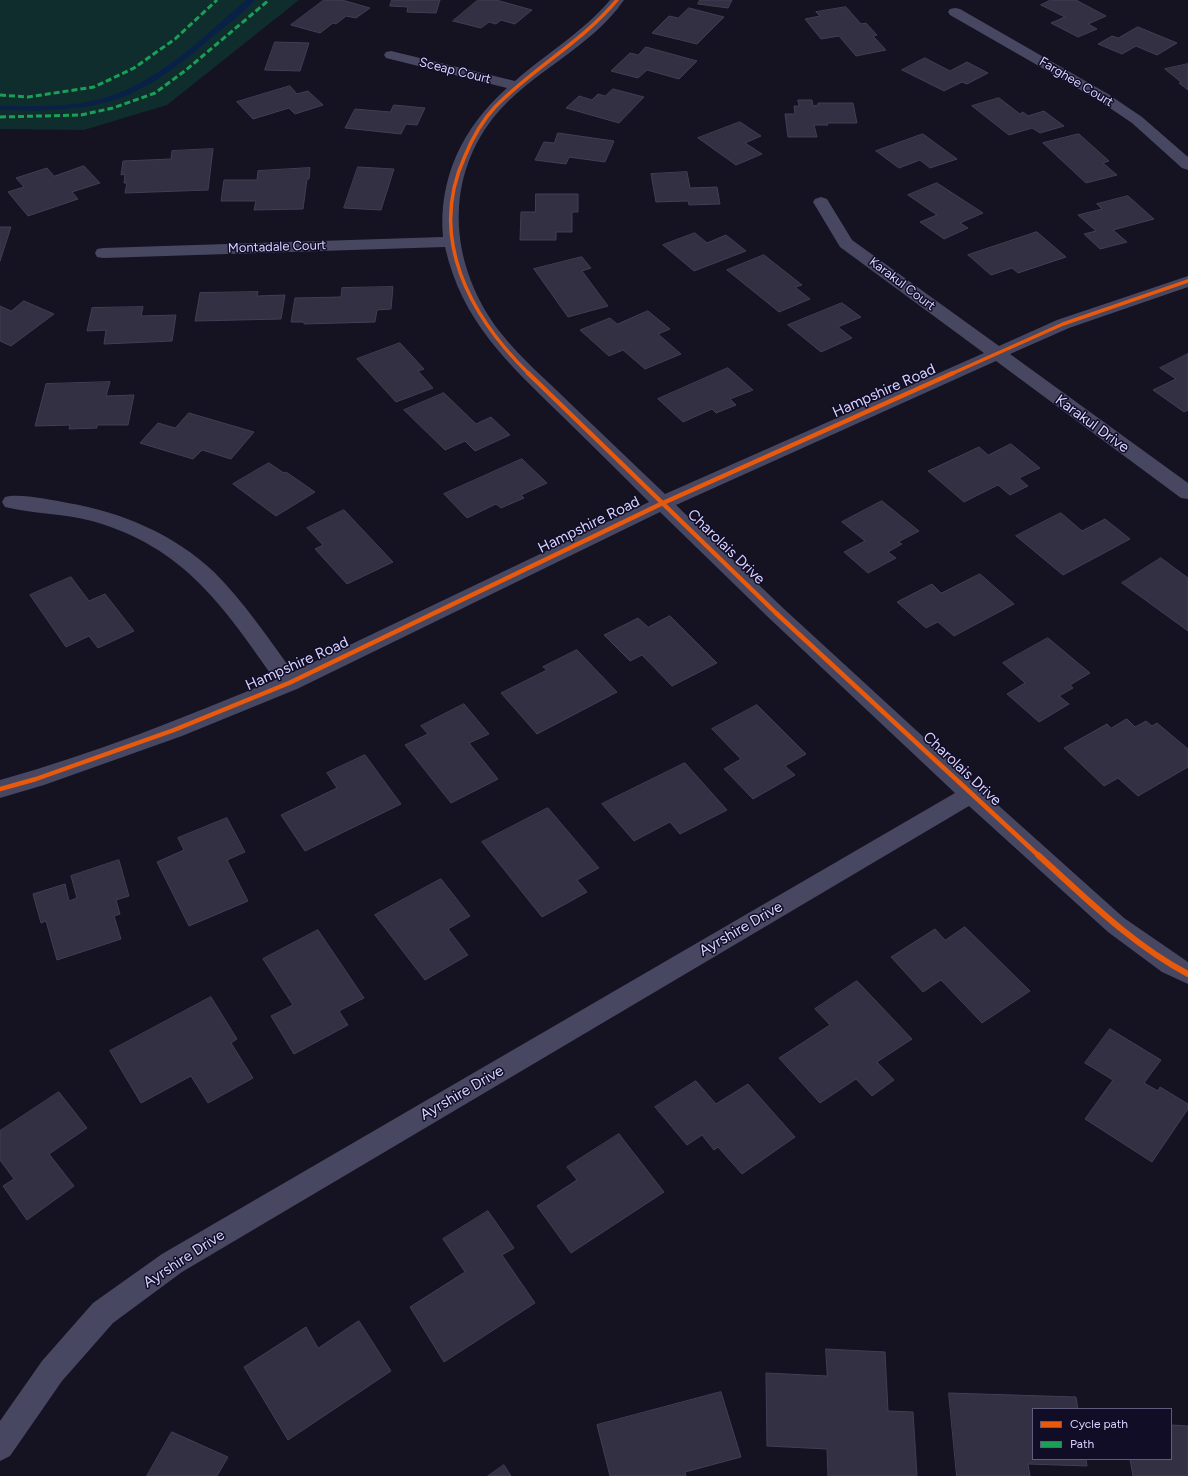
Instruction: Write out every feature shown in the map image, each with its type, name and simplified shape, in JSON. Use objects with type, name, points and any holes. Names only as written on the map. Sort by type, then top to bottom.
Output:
[{"type":"street","name":"Charolais Drive","points":[[617,0],[584,36],[518,86],[488,115],[462,159],[452,186],[449,216],[451,242],[459,270],[470,294],[493,334],[526,370],[664,502],[776,613],[971,794],[1116,925],[1171,965],[1188,974]]},
{"type":"street","name":"Farghee Court","points":[[955,12],[1103,97],[1137,120],[1188,165]]},
{"type":"street","name":"Sceap Court","points":[[391,55],[518,86]]},
{"type":"street","name":"Karakul Court","points":[[821,202],[846,243],[996,354]]},
{"type":"street","name":"Montadale Court","points":[[103,253],[451,242]]},
{"type":"street","name":"Hampshire Road","points":[[0,789],[174,730],[289,683],[664,502],[1063,324],[1188,281]]},
{"type":"street","name":"Karakul Drive","points":[[996,354],[1188,493]]},
{"type":"street","points":[[12,502],[73,510],[111,520],[154,538],[190,562],[221,592],[289,683]]},
{"type":"street","name":"Ayrshire Drive","points":[[0,1446],[52,1371],[103,1313],[172,1263],[971,794]]},
{"type":"green space","points":[[0,0],[299,0],[167,105],[84,130],[0,129]]},
{"type":"building","points":[[324,0],[342,0],[370,8],[356,18],[346,16],[336,24],[333,23],[320,33],[291,25]]},
{"type":"building","points":[[392,0],[440,0],[436,13],[407,12],[408,7],[390,6]]},
{"type":"building","points":[[478,0],[496,0],[532,10],[515,24],[501,20],[496,24],[489,22],[481,28],[453,21]]},
{"type":"building","points":[[700,0],[732,0],[728,8],[698,4]]},
{"type":"building","points":[[1051,0],[1076,0],[1106,16],[1088,24],[1097,29],[1078,37],[1051,23],[1065,17],[1041,5]]},
{"type":"building","points":[[846,7],[861,24],[866,23],[877,35],[873,36],[886,50],[856,56],[839,36],[821,39],[805,19],[820,16],[816,12]]},
{"type":"building","points":[[689,8],[724,17],[697,44],[652,33],[669,16],[678,18]]},
{"type":"building","points":[[1138,27],[1177,43],[1157,55],[1136,46],[1122,54],[1098,44],[1112,36],[1118,38]]},
{"type":"building","points":[[275,42],[309,43],[300,71],[265,70]]},
{"type":"building","points":[[646,47],[697,61],[679,79],[647,70],[638,78],[611,71],[630,53],[638,55]]},
{"type":"building","points":[[925,58],[950,71],[967,62],[988,73],[967,84],[962,82],[944,91],[902,70]]},
{"type":"building","points":[[1188,64],[1188,90],[1165,69]]},
{"type":"building","points":[[290,86],[297,94],[308,91],[323,105],[295,114],[289,108],[253,119],[237,102]]},
{"type":"building","points":[[613,89],[644,97],[619,123],[566,108],[579,96],[592,100],[598,94],[605,96]]},
{"type":"building","points":[[999,98],[1020,114],[1023,112],[1028,116],[1044,111],[1064,126],[1040,133],[1032,128],[1009,135],[972,106]]},
{"type":"building","points":[[798,100],[812,100],[813,106],[818,105],[818,103],[853,103],[857,123],[827,123],[828,125],[814,125],[817,137],[788,137],[785,114],[795,114],[794,106],[799,106]]},
{"type":"building","points":[[394,105],[425,108],[417,125],[406,124],[401,134],[345,128],[355,109],[390,112]]},
{"type":"building","points":[[740,122],[761,136],[745,143],[762,154],[736,165],[698,138]]},
{"type":"building","points":[[558,133],[614,141],[605,162],[569,157],[566,164],[535,160],[544,142],[554,143]]},
{"type":"building","points":[[923,134],[957,159],[930,168],[920,160],[899,168],[876,151]]},
{"type":"building","points":[[1079,134],[1109,161],[1103,163],[1117,175],[1086,183],[1043,143]]},
{"type":"building","points":[[213,149],[208,190],[125,193],[127,183],[124,183],[125,174],[121,175],[123,161],[171,159],[172,151]]},
{"type":"building","points":[[84,166],[100,183],[72,192],[78,199],[28,216],[8,192],[24,187],[16,178],[47,168],[54,176]]},
{"type":"building","points":[[358,167],[394,169],[381,210],[344,208]]},
{"type":"building","points":[[310,168],[303,209],[254,210],[256,201],[221,201],[224,180],[257,180],[258,171]]},
{"type":"building","points":[[687,172],[690,188],[717,187],[720,204],[689,205],[688,201],[656,202],[651,174]]},
{"type":"building","points":[[937,183],[983,213],[960,223],[968,228],[944,239],[920,222],[937,215],[908,195]]},
{"type":"building","points":[[536,194],[578,194],[578,212],[572,212],[572,232],[556,232],[556,240],[520,240],[521,212],[535,212]]},
{"type":"building","points":[[1128,196],[1154,219],[1113,230],[1127,242],[1100,249],[1084,234],[1096,231],[1078,215],[1102,209],[1097,204]]},
{"type":"building","points":[[0,227],[11,227],[0,261]]},
{"type":"building","points":[[1037,232],[1066,257],[1018,273],[1012,268],[991,275],[968,255]]},
{"type":"building","points":[[695,233],[707,243],[726,235],[746,251],[694,271],[663,245]]},
{"type":"building","points":[[764,255],[802,285],[795,287],[810,299],[779,312],[727,270]]},
{"type":"building","points":[[582,257],[591,268],[582,271],[608,306],[568,317],[534,269]]},
{"type":"building","points":[[393,287],[391,309],[377,310],[375,322],[304,324],[304,322],[291,322],[295,298],[341,297],[342,288]]},
{"type":"building","points":[[258,292],[257,296],[285,295],[281,319],[195,321],[200,293]]},
{"type":"building","points":[[24,301],[54,314],[11,346],[0,341],[0,306],[11,311]]},
{"type":"building","points":[[842,303],[861,317],[838,327],[852,338],[821,352],[788,325]]},
{"type":"building","points":[[143,307],[141,316],[176,315],[172,341],[104,344],[106,330],[87,331],[92,308]]},
{"type":"building","points":[[648,311],[670,329],[658,334],[681,354],[645,369],[623,350],[609,356],[580,330],[610,318],[617,324]]},
{"type":"building","points":[[400,343],[424,369],[418,371],[433,388],[396,402],[357,359]]},
{"type":"building","points":[[1188,354],[1188,410],[1184,412],[1153,390],[1176,379],[1160,368]]},
{"type":"building","points":[[728,368],[753,390],[730,399],[736,405],[716,413],[712,409],[683,422],[658,399]]},
{"type":"building","points":[[110,382],[106,396],[134,395],[128,425],[97,425],[97,428],[69,429],[70,425],[35,426],[46,384]]},
{"type":"building","points":[[444,393],[476,424],[491,417],[510,435],[475,451],[465,441],[445,450],[404,410]]},
{"type":"building","points":[[189,413],[254,432],[231,459],[202,450],[193,459],[140,443],[158,423],[175,428]]},
{"type":"building","points":[[1011,444],[1040,468],[1019,478],[1028,486],[1010,495],[998,485],[964,502],[928,471],[979,447],[988,455]]},
{"type":"building","points":[[522,459],[547,483],[521,495],[524,498],[501,508],[496,504],[467,518],[444,494]]},
{"type":"building","points":[[269,463],[284,473],[286,472],[315,492],[276,516],[233,484]]},
{"type":"building","points":[[882,501],[919,531],[898,542],[902,544],[888,552],[896,558],[868,573],[844,552],[865,541],[842,522]]},
{"type":"building","points":[[344,510],[393,562],[347,584],[315,549],[323,545],[307,528]]},
{"type":"building","points":[[1061,513],[1082,531],[1105,519],[1130,539],[1063,575],[1016,536]]},
{"type":"building","points":[[1161,558],[1188,578],[1188,631],[1122,583]]},
{"type":"building","points":[[980,574],[1014,604],[954,636],[938,622],[926,628],[897,602],[932,584],[941,593]]},
{"type":"building","points":[[71,577],[89,601],[105,594],[134,631],[98,648],[89,636],[66,647],[30,595]]},
{"type":"building","points":[[670,616],[717,663],[672,686],[642,655],[630,661],[604,635],[638,618],[648,627]]},
{"type":"building","points":[[1048,638],[1090,673],[1070,685],[1073,688],[1059,696],[1069,704],[1039,722],[1007,694],[1025,683],[1003,663]]},
{"type":"building","points":[[577,650],[617,692],[537,734],[501,693],[547,670],[543,667]]},
{"type":"building","points":[[464,704],[489,734],[469,743],[498,779],[451,803],[405,745],[428,734],[421,726]]},
{"type":"building","points":[[757,705],[806,754],[785,766],[795,775],[753,799],[724,769],[741,759],[712,729]]},
{"type":"building","points":[[1127,719],[1135,727],[1146,721],[1152,726],[1157,723],[1188,749],[1188,767],[1138,796],[1118,778],[1104,786],[1064,748],[1107,724],[1111,728]]},
{"type":"building","points":[[365,755],[401,804],[305,851],[281,815],[337,788],[327,773]]},
{"type":"building","points":[[685,763],[727,810],[680,834],[670,822],[634,841],[602,804]]},
{"type":"building","points":[[548,808],[599,868],[577,880],[587,892],[542,917],[482,842]]},
{"type":"building","points":[[227,818],[245,852],[227,860],[248,901],[189,926],[157,862],[184,850],[178,838]]},
{"type":"building","points":[[119,860],[129,896],[116,900],[120,914],[114,916],[121,939],[57,960],[46,921],[41,923],[33,894],[65,884],[69,901],[77,898],[71,876]]},
{"type":"building","points":[[441,879],[470,916],[448,929],[468,955],[425,980],[375,915]]},
{"type":"building","points":[[965,927],[1030,991],[982,1023],[941,980],[923,992],[891,957],[935,929],[945,940]]},
{"type":"building","points":[[318,930],[364,998],[339,1011],[348,1025],[294,1054],[271,1016],[293,1005],[263,959]]},
{"type":"building","points":[[857,981],[912,1039],[877,1062],[894,1080],[872,1096],[856,1079],[820,1103],[779,1058],[830,1025],[815,1009]]},
{"type":"building","points":[[211,997],[237,1039],[231,1043],[253,1078],[208,1103],[191,1076],[141,1103],[110,1051]]},
{"type":"building","points":[[1110,1029],[1161,1060],[1144,1083],[1158,1091],[1160,1087],[1188,1104],[1188,1109],[1152,1162],[1085,1119],[1113,1080],[1085,1063]]},
{"type":"building","points":[[696,1081],[716,1104],[748,1084],[795,1137],[742,1174],[718,1147],[714,1150],[702,1135],[687,1145],[655,1107]]},
{"type":"building","points":[[59,1092],[87,1128],[49,1154],[74,1186],[27,1220],[3,1186],[14,1179],[0,1160],[0,1131]]},
{"type":"building","points":[[619,1134],[664,1192],[571,1253],[537,1206],[577,1180],[567,1167]]},
{"type":"building","points":[[488,1211],[514,1248],[502,1255],[535,1303],[444,1362],[410,1307],[465,1272],[443,1239]]},
{"type":"building","points":[[359,1321],[391,1371],[288,1440],[244,1367],[306,1327],[318,1348]]},
{"type":"building","points":[[826,1349],[885,1352],[888,1411],[913,1412],[917,1476],[828,1476],[827,1449],[767,1446],[766,1373],[827,1376]]},
{"type":"building","points":[[721,1392],[741,1457],[685,1472],[686,1476],[610,1476],[597,1425]]},
{"type":"building","points":[[949,1393],[1076,1397],[1078,1408],[1032,1408],[1032,1460],[1086,1460],[1087,1466],[1028,1464],[1030,1476],[957,1476]]},
{"type":"building","points":[[1172,1425],[1188,1426],[1188,1476],[1133,1476],[1130,1460],[1172,1460]]},
{"type":"building","points":[[172,1432],[228,1457],[217,1476],[147,1476]]},
{"type":"building","points":[[504,1465],[511,1476],[488,1476]]},
{"type":"waterway","points":[[0,108],[82,105],[109,99],[128,92],[147,82],[184,57],[251,0]]},
{"type":"marked path","points":[[0,95],[28,97],[94,87],[134,68],[175,39],[217,0]]},
{"type":"marked path","points":[[0,117],[81,115],[113,108],[155,93],[186,70],[269,0]]},
{"type":"cycle path","points":[[617,0],[582,36],[529,76],[494,108],[478,130],[458,170],[452,194],[450,218],[452,242],[457,265],[466,288],[478,311],[495,337],[520,365],[776,613],[971,794],[1116,925],[1171,965],[1188,974]]},
{"type":"cycle path","points":[[0,789],[36,779],[174,730],[289,683],[663,503],[1063,324],[1188,281]]}]
